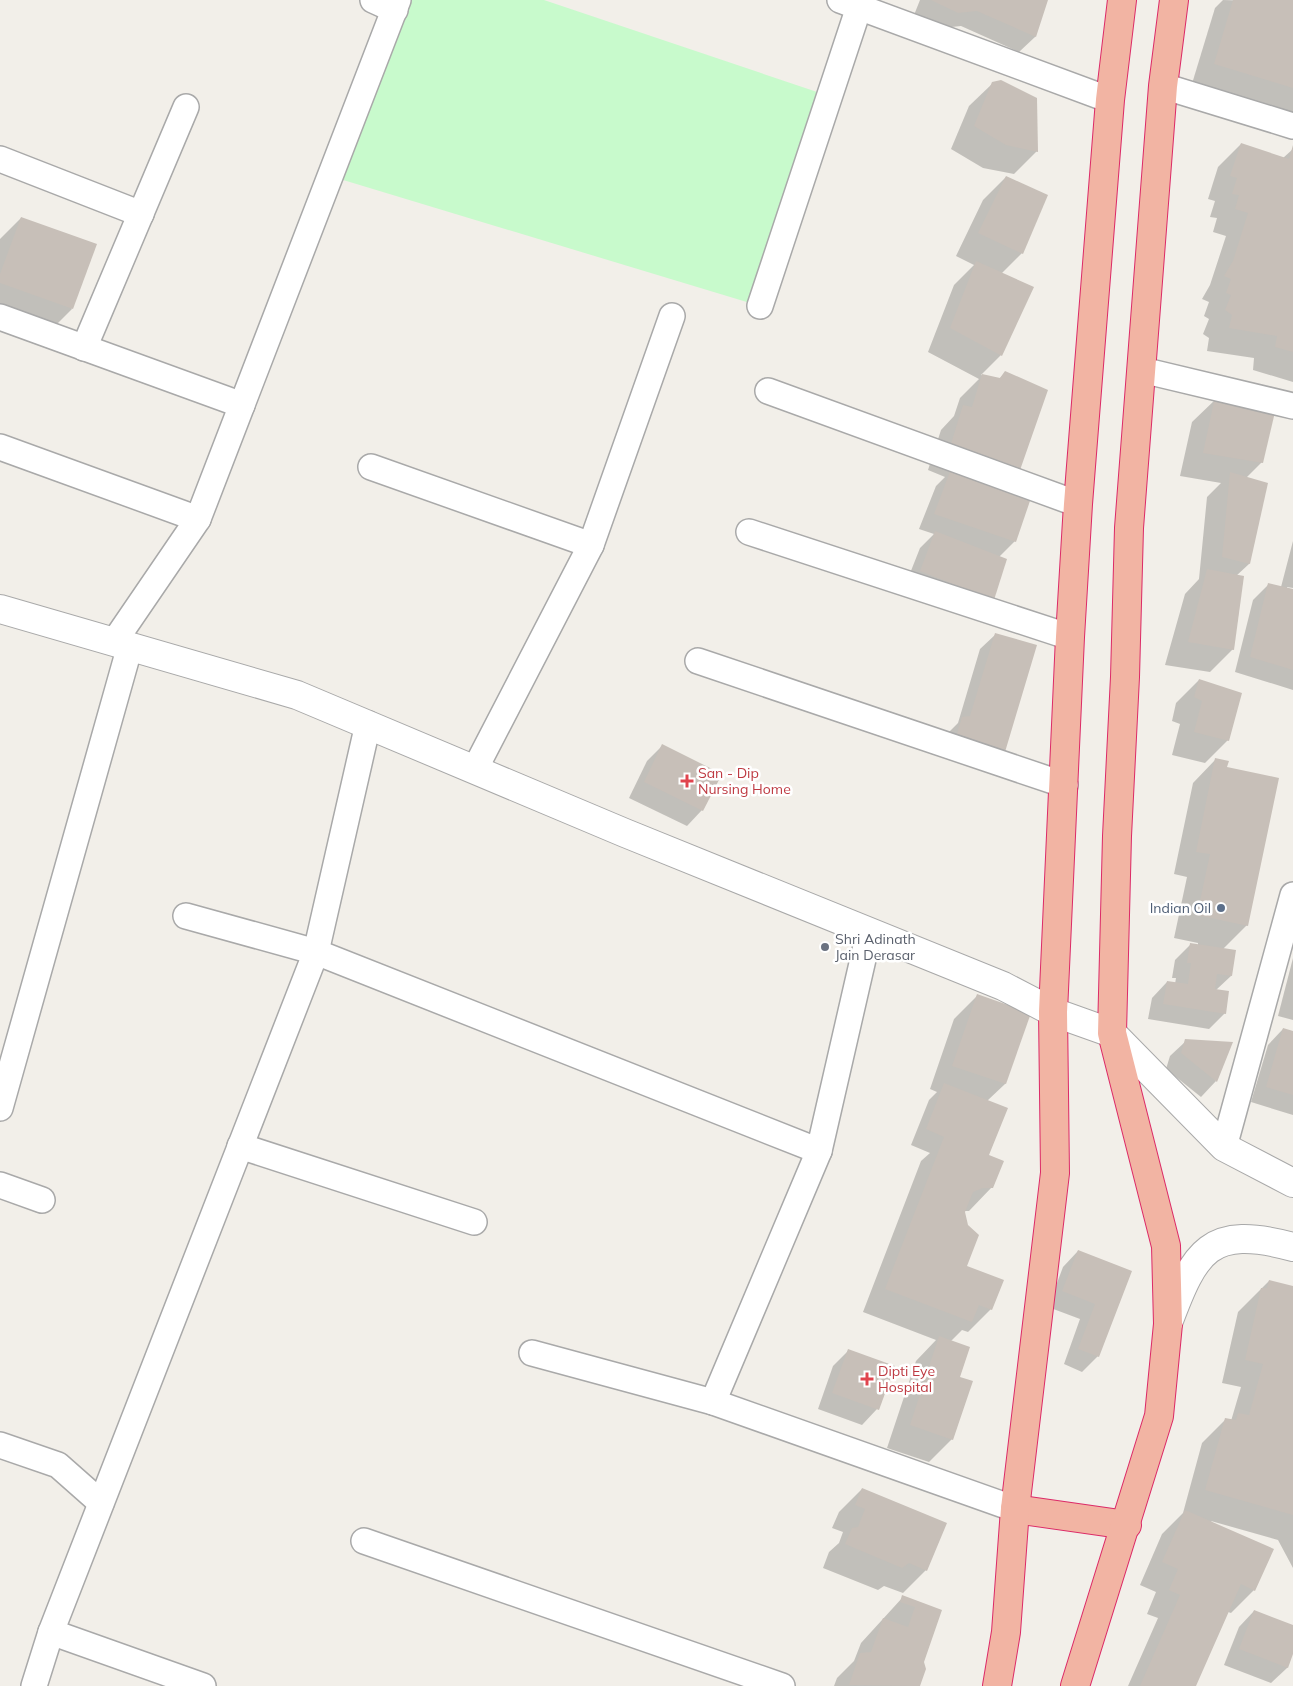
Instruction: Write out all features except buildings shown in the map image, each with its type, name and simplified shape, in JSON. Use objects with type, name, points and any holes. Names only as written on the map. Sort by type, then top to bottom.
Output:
[{"type":"highway","points":[[997,1686],[1006,1632],[1015,1509],[1055,1173],[1053,1012],[1065,785],[1070,637],[1078,504],[1110,100],[1122,0]]},
{"type":"highway","points":[[1075,1686],[1127,1525],[1159,1416],[1168,1324],[1166,1246],[1112,1033],[1117,836],[1125,677],[1129,528],[1164,86],[1174,0]]},
{"type":"highway","points":[[1015,1509],[1127,1525]]},
{"type":"street","points":[[0,1108],[122,644],[198,519],[242,405],[389,3]]},
{"type":"street","points":[[760,306],[850,4],[1110,100]]},
{"type":"street","points":[[1164,86],[1293,126]]},
{"type":"street","points":[[84,348],[186,107]]},
{"type":"street","points":[[0,159],[141,214]]},
{"type":"street","points":[[475,770],[591,545],[672,316]]},
{"type":"street","points":[[0,317],[242,405]]},
{"type":"street","points":[[1142,370],[1293,406]]},
{"type":"street","points":[[768,391],[1078,504]]},
{"type":"street","points":[[0,447],[198,519]]},
{"type":"street","points":[[372,467],[591,545]]},
{"type":"street","points":[[748,532],[1070,637]]},
{"type":"street","points":[[0,609],[298,695],[869,933],[1003,986],[1053,1012],[1112,1033],[1224,1147],[1293,1183]]},
{"type":"street","points":[[698,661],[1065,785]]},
{"type":"street","points":[[34,1686],[51,1632],[316,952],[368,724]]},
{"type":"street","points":[[1224,1147],[1293,895]]},
{"type":"street","points":[[186,916],[316,952],[819,1151]]},
{"type":"street","points":[[713,1402],[819,1151],[869,933]]},
{"type":"street","points":[[240,1146],[474,1222]]},
{"type":"street","points":[[0,1185],[42,1200]]},
{"type":"street","points":[[1168,1324],[1192,1267],[1208,1248],[1231,1240],[1271,1241],[1293,1247]]},
{"type":"street","points":[[532,1353],[713,1402],[1015,1509]]},
{"type":"street","points":[[0,1445],[58,1465],[101,1503]]},
{"type":"street","points":[[364,1541],[782,1686]]},
{"type":"street","points":[[51,1632],[203,1686]]},
{"type":"green space","points":[[398,0],[544,0],[832,97],[760,306],[330,176]]},
{"type":"place","name":"San - Dip Nursing Home","points":[[687,781]]},
{"type":"place","name":"Indian Oil","points":[[1221,908]]},
{"type":"place","name":"Shri Adinath Jain Derasar","points":[[825,947]]},
{"type":"place","name":"Dipti Eye Hospital","points":[[867,1379]]}]
